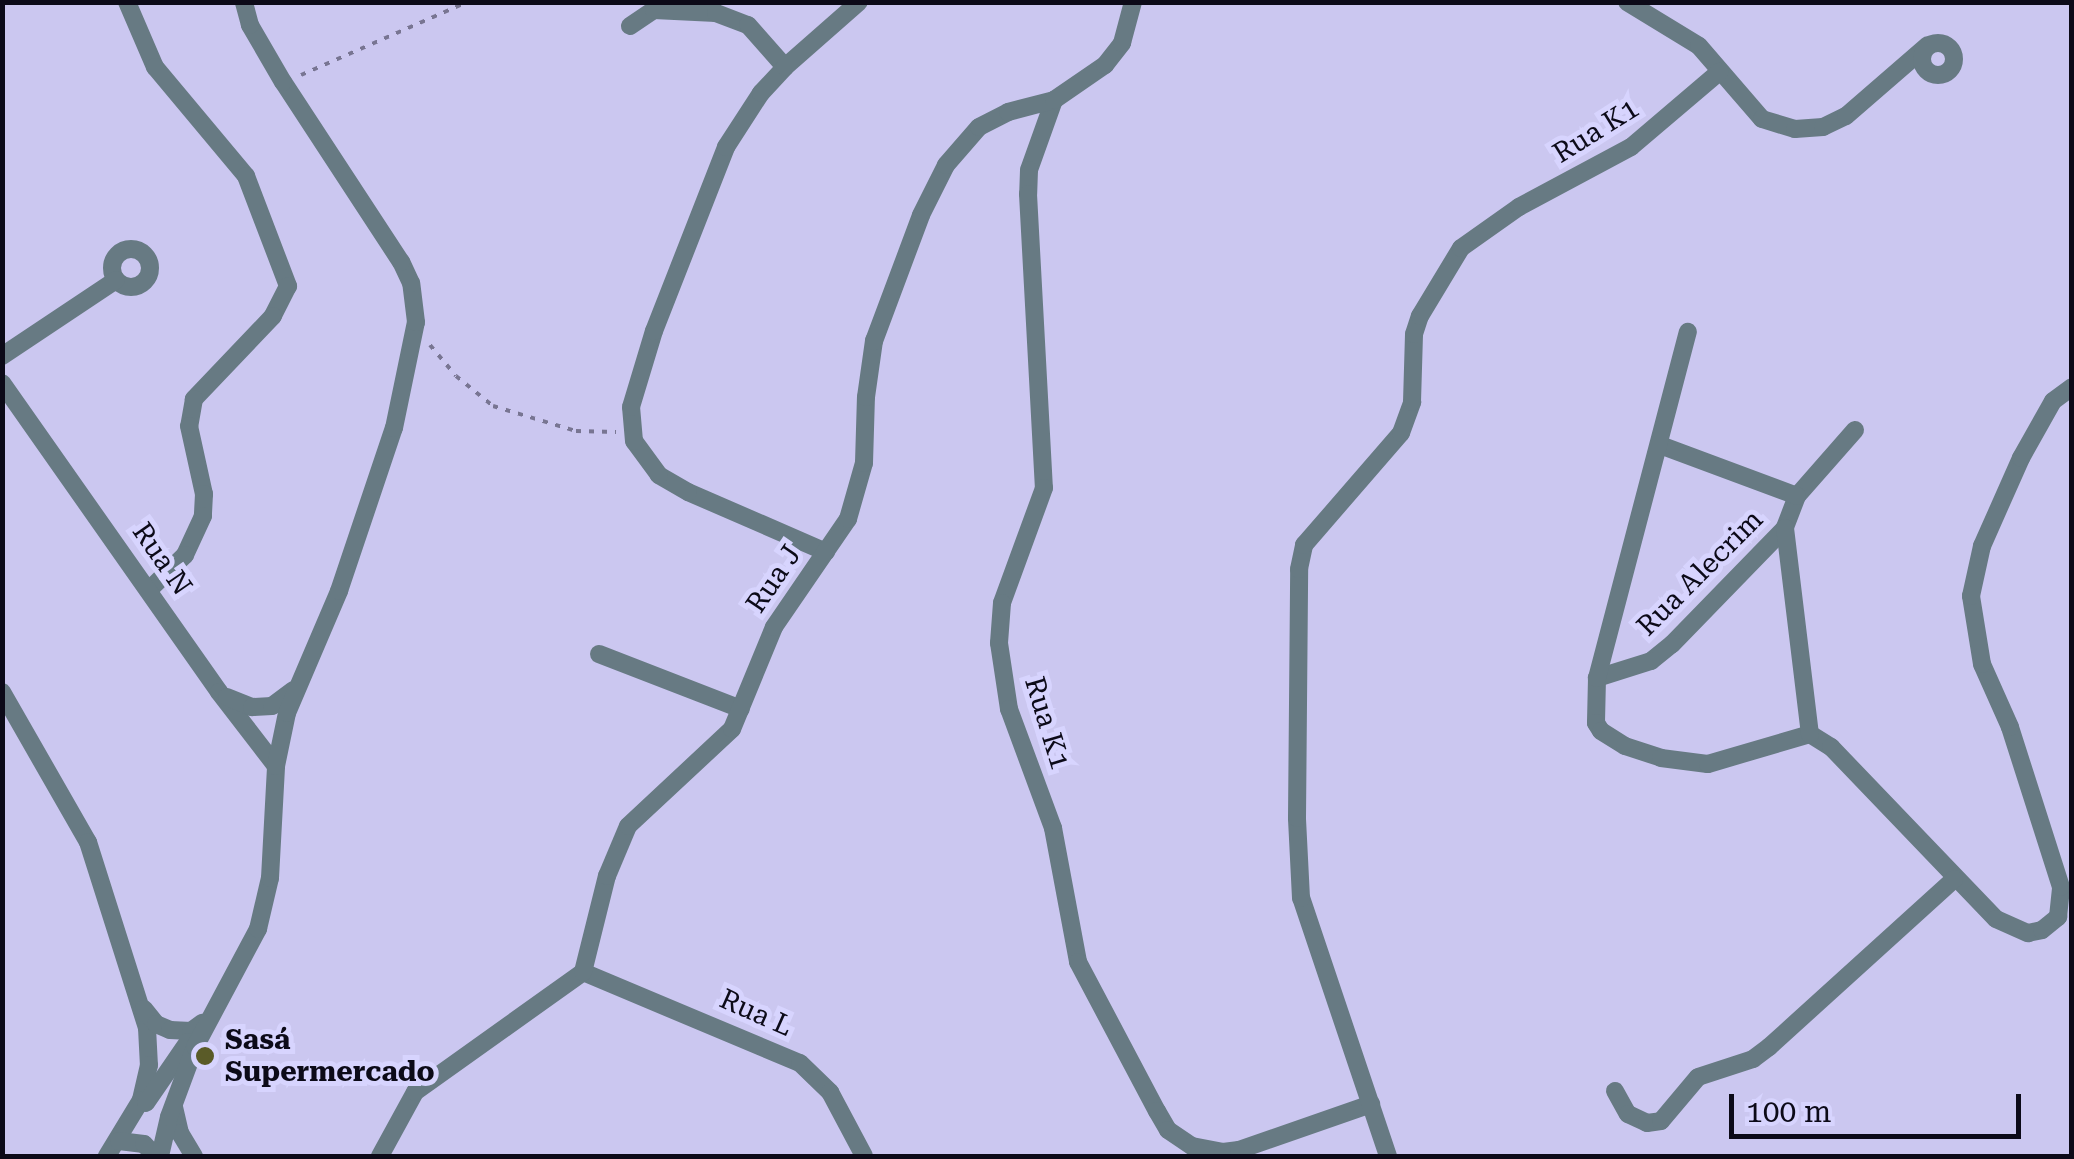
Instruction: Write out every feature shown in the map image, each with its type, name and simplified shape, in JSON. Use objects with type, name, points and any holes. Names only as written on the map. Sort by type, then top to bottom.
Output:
[{"type":"street","points":[[127,2],[155,67],[246,176],[288,286],[273,316],[194,398],[189,426],[204,494],[203,516],[185,555],[150,590]]},
{"type":"street","points":[[160,1156],[171,1110],[195,1048],[250,951],[265,906],[275,840],[276,766],[293,690],[346,573],[394,428],[414,333],[415,300],[402,262],[283,82],[250,25],[244,2]]},
{"type":"street","points":[[826,552],[671,484],[640,455],[631,432],[636,384],[716,169],[740,122],[786,67],[860,2]]},
{"type":"street","name":"Rua J","points":[[584,972],[608,876],[628,826],[718,744],[742,709],[762,648],[848,519],[861,482],[874,341],[932,190],[955,150],[979,126],[1008,112],[1054,100],[1114,55],[1134,2]]},
{"type":"street","points":[[1627,2],[1680,31],[1762,119],[1795,129],[1823,128],[1846,116],[1928,45]]},
{"type":"street","points":[[630,26],[643,15],[666,8],[716,13],[748,25],[786,67]]},
{"type":"street","name":"Rua K1","points":[[1388,1156],[1301,898],[1297,799],[1304,545],[1401,433],[1412,402],[1414,334],[1420,316],[1461,248],[1518,207],[1632,147],[1719,72]]},
{"type":"street","name":"Rua K1","points":[[1054,100],[1029,170],[1028,194],[1044,488],[1002,603],[999,644],[1009,708],[1052,828],[1078,962],[1156,1111],[1168,1130],[1192,1146],[1223,1152],[1239,1150],[1371,1104]]},
{"type":"street","points":[[2,356],[116,280]]},
{"type":"street","points":[[1688,332],[1660,446],[1614,601],[1597,678],[1595,712],[1600,731],[1625,746],[1661,758],[1728,761],[1810,734],[1831,747],[1996,919],[2028,932],[2050,926],[2062,904],[2010,727],[1982,664],[1971,596],[1982,546],[2020,458],[2053,401],[2072,387]]},
{"type":"street","name":"Rua N","points":[[2,383],[219,692],[276,766]]},
{"type":"street","name":"Rua Alecrim","points":[[1597,678],[1650,661],[1672,644],[1786,528],[1797,496],[1855,430]]},
{"type":"street","points":[[1660,446],[1797,496]]},
{"type":"street","points":[[1786,528],[1810,734]]},
{"type":"street","points":[[599,654],[742,709]]},
{"type":"street","points":[[219,692],[242,704],[261,706],[279,702],[293,690]]},
{"type":"street","points":[[2,692],[88,842],[143,1012],[161,1082],[160,1156]]},
{"type":"street","points":[[1615,1090],[1628,1114],[1647,1123],[1661,1121],[1698,1076],[1753,1059],[1954,879]]},
{"type":"street","points":[[380,1156],[415,1092],[584,972]]},
{"type":"street","name":"Rua L","points":[[584,972],[800,1063],[830,1092],[864,1156]]},
{"type":"street","points":[[121,1138],[202,1024],[224,1000]]},
{"type":"street","points":[[143,1012],[170,1030],[190,1031],[202,1024]]},
{"type":"street","points":[[121,1138],[149,1065],[143,1012]]},
{"type":"street","points":[[171,1110],[194,1156]]},
{"type":"street","points":[[121,1138],[144,1144],[160,1156]]},
{"type":"street","points":[[160,1156],[178,1151],[194,1156]]},
{"type":"path","points":[[283,82],[468,2]]},
{"type":"path","points":[[414,333],[493,406],[576,431],[631,432]]},
{"type":"place","name":"Sasá Supermercado","points":[[205,1056]]}]
